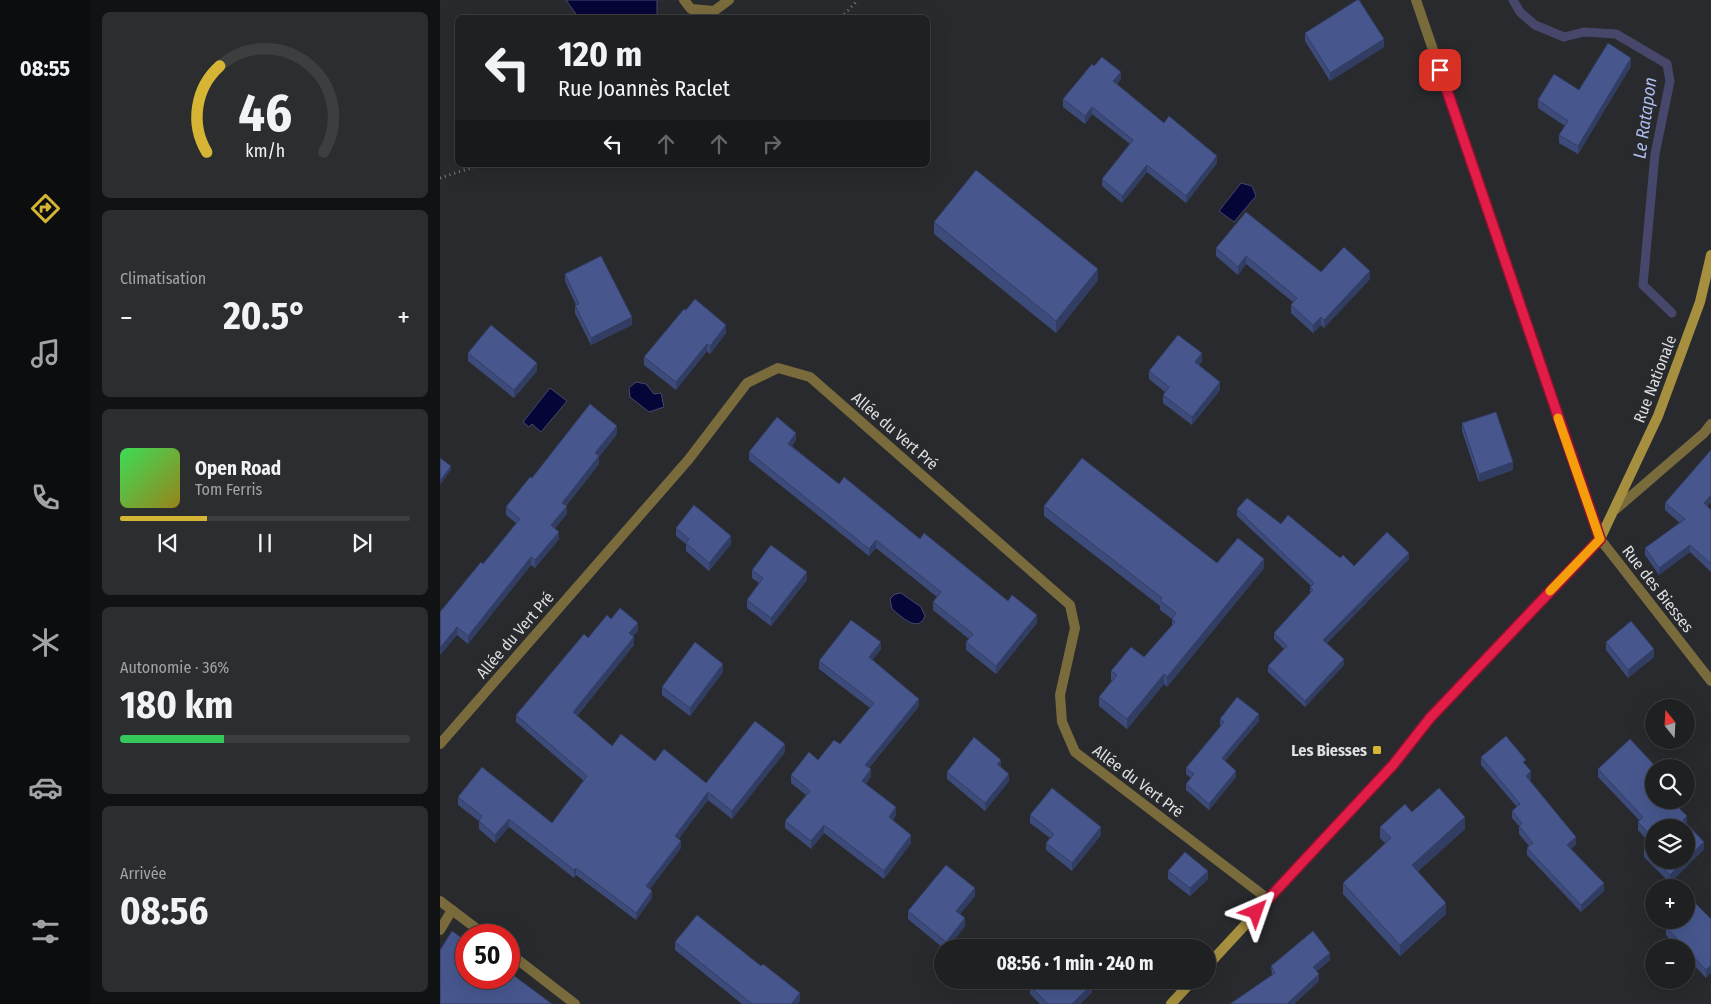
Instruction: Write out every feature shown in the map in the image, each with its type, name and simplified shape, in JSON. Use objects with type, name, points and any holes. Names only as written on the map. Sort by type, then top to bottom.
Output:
[{"type":"main road","name":"Rue Nationale","points":[[1216,956],[1393,765],[1430,718],[1600,539],[1616,509],[1658,416],[1700,302],[1711,255]]},
{"type":"main road","points":[[1171,1004],[1185,989]]},
{"type":"street","points":[[684,0],[691,9],[714,12],[728,0]]},
{"type":"street","name":"Rue des Biesses","points":[[1416,0],[1600,539],[1711,681]]},
{"type":"street","name":"Allée du Vert Pré","points":[[440,744],[689,459],[747,383],[778,368],[810,377],[1070,606],[1075,628],[1060,695],[1062,722],[1075,752],[1268,899]]},
{"type":"street","name":"Rue Nationale","points":[[1616,509],[1704,433],[1711,424]]},
{"type":"street","points":[[440,901],[470,924]]},
{"type":"street","points":[[440,930],[452,910]]},
{"type":"street","points":[[520,962],[575,1004]]},
{"type":"path","points":[[844,15],[858,0]]},
{"type":"path","points":[[440,178],[474,167]]},
{"type":"shaded area","points":[[566,0],[657,0],[657,15],[577,15]]},
{"type":"shaded area","points":[[1241,183],[1252,186],[1256,196],[1234,222],[1219,211]]},
{"type":"shaded area","points":[[636,382],[646,384],[654,394],[661,393],[664,407],[649,412],[630,397],[629,388]]},
{"type":"shaded area","points":[[550,388],[567,401],[541,432],[532,424],[529,427],[523,422]]},
{"type":"shaded area","points":[[901,593],[921,607],[925,616],[922,621],[914,624],[909,622],[892,609],[890,599],[895,594]]},
{"type":"building","points":[[1359,0],[1384,39],[1330,73],[1305,33]]},
{"type":"building","points":[[1608,43],[1631,58],[1578,146],[1559,135],[1568,121],[1538,100],[1554,74],[1579,90]]},
{"type":"building","points":[[1102,57],[1121,72],[1113,81],[1164,123],[1169,116],[1217,156],[1186,196],[1147,165],[1122,196],[1102,179],[1133,140],[1092,107],[1085,116],[1063,99],[1092,64],[1094,66]]},
{"type":"building","points":[[976,170],[1098,269],[1056,321],[934,222]]},
{"type":"building","points":[[1246,212],[1321,272],[1344,247],[1370,271],[1324,320],[1321,317],[1313,325],[1291,305],[1297,298],[1246,256],[1238,267],[1216,248]]},
{"type":"building","points":[[601,256],[632,317],[591,338],[575,305],[579,304],[565,274]]},
{"type":"building","points":[[695,299],[726,325],[710,346],[707,344],[676,382],[644,357],[684,309],[686,310]]},
{"type":"building","points":[[491,325],[537,363],[514,390],[468,353]]},
{"type":"building","points":[[1178,335],[1202,353],[1195,362],[1220,382],[1192,417],[1163,395],[1169,387],[1149,371]]},
{"type":"building","points":[[590,404],[617,426],[595,453],[599,456],[562,503],[567,506],[551,525],[559,532],[535,560],[531,557],[468,636],[457,627],[440,648],[440,612],[481,562],[483,564],[520,519],[506,507],[530,477],[532,478]]},
{"type":"building","points":[[1496,412],[1513,462],[1479,474],[1462,423]]},
{"type":"building","points":[[777,417],[796,433],[788,444],[839,484],[844,477],[920,539],[924,533],[1008,601],[1012,595],[1037,615],[996,666],[966,642],[973,634],[933,602],[941,592],[876,540],[869,549],[749,452]]},
{"type":"building","points":[[1711,450],[1711,495],[1704,503],[1711,510],[1711,564],[1690,545],[1659,568],[1645,548],[1685,519],[1665,503]]},
{"type":"building","points":[[440,458],[451,466],[440,481]]},
{"type":"building","points":[[1082,458],[1217,563],[1238,538],[1264,559],[1167,677],[1164,674],[1127,719],[1099,697],[1117,675],[1111,671],[1131,647],[1144,657],[1175,622],[1172,619],[1176,613],[1160,601],[1162,598],[1044,506]]},
{"type":"building","points":[[1247,498],[1281,524],[1288,515],[1340,558],[1343,555],[1354,566],[1387,532],[1409,553],[1323,640],[1344,659],[1305,701],[1268,666],[1287,646],[1274,633],[1313,590],[1310,587],[1314,583],[1237,509]]},
{"type":"building","points":[[694,505],[731,536],[709,563],[686,543],[689,539],[676,528]]},
{"type":"building","points":[[771,545],[807,572],[771,618],[747,600],[763,578],[752,570]]},
{"type":"building","points":[[620,608],[638,623],[629,633],[634,637],[573,712],[612,746],[621,734],[655,761],[664,749],[706,783],[755,721],[785,744],[732,811],[708,792],[675,836],[681,841],[646,886],[652,891],[636,913],[576,868],[574,870],[509,819],[495,835],[479,821],[482,816],[458,797],[482,767],[552,823],[587,776],[516,715],[584,634],[588,638],[607,615],[611,619]]},
{"type":"building","points":[[851,620],[881,642],[869,657],[919,699],[865,765],[871,769],[862,781],[896,807],[889,817],[911,835],[884,871],[824,825],[811,841],[785,821],[810,791],[791,775],[809,752],[818,760],[834,740],[840,744],[874,703],[819,661]]},
{"type":"building","points":[[1631,621],[1654,649],[1628,670],[1606,642]]},
{"type":"building","points":[[695,642],[723,664],[690,708],[662,687]]},
{"type":"building","points":[[1237,697],[1259,714],[1222,758],[1236,771],[1209,804],[1186,784],[1194,774],[1186,768],[1224,722],[1220,719]]},
{"type":"building","points":[[1506,736],[1526,760],[1523,762],[1531,771],[1526,776],[1576,837],[1567,845],[1604,883],[1581,905],[1527,848],[1533,843],[1519,826],[1522,823],[1512,811],[1520,804],[1481,757]]},
{"type":"building","points":[[974,737],[1001,760],[997,764],[1009,774],[985,803],[947,772]]},
{"type":"building","points":[[1630,739],[1649,759],[1645,759],[1645,809],[1680,809],[1687,816],[1684,819],[1645,819],[1645,829],[1638,822],[1643,817],[1598,769]]},
{"type":"building","points":[[1052,788],[1101,827],[1072,863],[1046,843],[1054,834],[1030,815]]},
{"type":"building","points":[[1439,788],[1465,817],[1412,865],[1446,903],[1400,945],[1343,883],[1391,838],[1380,827],[1405,804],[1412,812]]},
{"type":"building","points":[[1695,833],[1704,842],[1695,850]]},
{"type":"building","points":[[1185,852],[1208,871],[1190,888],[1168,871]]},
{"type":"building","points":[[946,865],[975,888],[956,911],[965,918],[948,939],[942,939],[908,911]]},
{"type":"building","points":[[1664,869],[1676,869],[1670,875]]},
{"type":"building","points":[[1695,903],[1711,919],[1711,965],[1706,970],[1695,958],[1695,939],[1677,939],[1668,929],[1695,929]]},
{"type":"building","points":[[697,915],[761,966],[763,964],[800,993],[791,1004],[752,1004],[675,942]]},
{"type":"building","points":[[452,931],[455,933],[455,989],[520,989],[520,980],[552,1004],[440,1004],[440,950]]},
{"type":"building","points":[[1313,931],[1330,953],[1313,967],[1319,974],[1288,1004],[1230,1004],[1275,973],[1271,966]]},
{"type":"building","points":[[1033,989],[1087,989],[1072,1004],[1048,1004]]},
{"type":"waterway","name":"Le Ratapon","points":[[1513,0],[1520,12],[1535,25],[1564,37],[1584,32],[1616,34],[1667,64],[1670,81],[1655,154],[1643,285],[1672,313]]},
{"type":"slow traffic","points":[[1550,591],[1600,539],[1558,418]]},
{"type":"place","name":"Les Biesses","points":[[1377,750]]},
{"type":"route","points":[[1256,912],[1393,765],[1430,718],[1600,539],[1440,70]]}]
